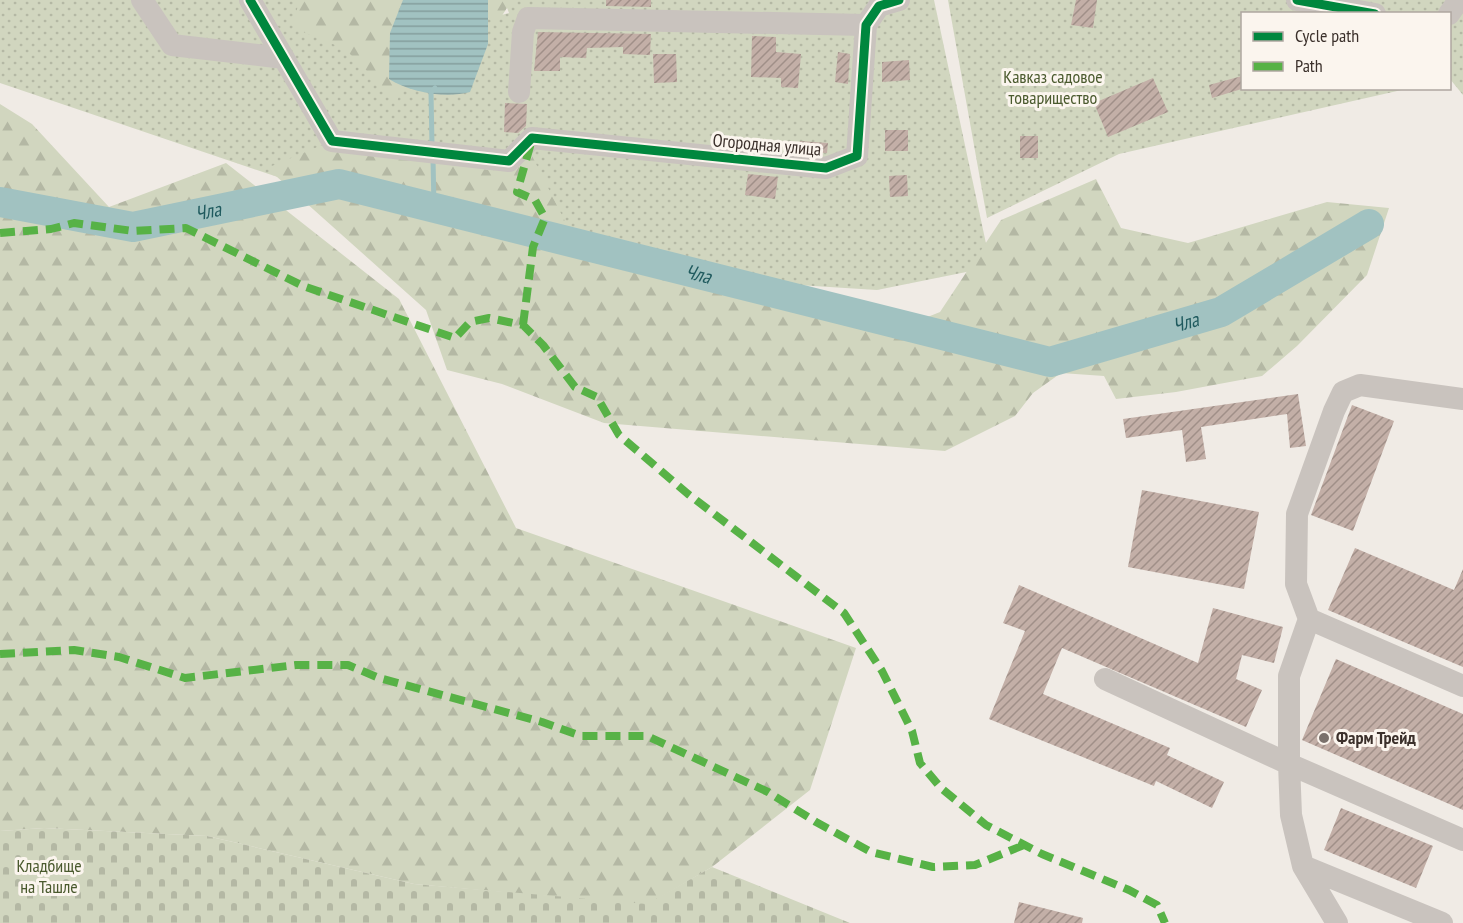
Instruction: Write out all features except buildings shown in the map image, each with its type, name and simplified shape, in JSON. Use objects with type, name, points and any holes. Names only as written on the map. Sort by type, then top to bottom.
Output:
[{"type":"street","points":[[142,0],[172,45],[284,58]]},
{"type":"street","points":[[250,0],[284,58]]},
{"type":"street","points":[[519,92],[524,32],[528,18],[866,25],[879,6],[899,0]]},
{"type":"street","points":[[1297,0],[1364,12]]},
{"type":"street","name":"Огородная улица","points":[[284,58],[332,141],[508,161],[532,138],[826,168],[857,156],[866,25]]},
{"type":"street","points":[[1337,923],[1303,866],[1291,815],[1289,676],[1309,619],[1296,584],[1298,514],[1334,411],[1343,392],[1360,385],[1463,399]]},
{"type":"street","points":[[1309,619],[1463,686]]},
{"type":"street","points":[[1105,679],[1289,764],[1463,840]]},
{"type":"street","points":[[1303,866],[1442,923]]},
{"type":"green space","points":[[0,0],[323,0],[401,41],[509,13],[504,0],[934,0],[991,267],[877,290],[549,269],[0,83]]},
{"type":"green space","points":[[299,0],[406,0],[406,78],[397,101],[345,49],[293,28]]},
{"type":"green space","points":[[477,0],[512,0],[496,25],[480,11]]},
{"type":"green space","name":"Кавказ садовое товарищество","points":[[948,0],[1463,0],[1463,95],[1451,80],[1451,12],[1241,12],[1241,90],[1402,90],[1119,154],[987,218]]},
{"type":"green space","points":[[0,104],[32,124],[109,207],[226,163],[399,299],[516,528],[856,648],[810,790],[712,867],[647,905],[414,884],[207,836],[44,828],[0,831]]},
{"type":"green space","points":[[332,141],[493,171],[528,148],[572,235],[895,309],[910,324],[940,312],[1001,220],[1096,179],[1121,228],[1188,243],[1327,202],[1389,208],[1367,275],[1297,346],[1262,376],[1176,392],[1116,399],[1104,376],[1061,373],[1033,393],[1015,416],[945,451],[604,423],[502,384],[447,370],[426,310],[267,168]]},
{"type":"green space","name":"Кладбище на Ташле","points":[[44,828],[207,836],[414,884],[647,904],[712,867],[850,923],[0,923],[0,831]]},
{"type":"water","points":[[403,0],[488,0],[488,44],[470,92],[450,95],[428,93],[407,88],[389,79],[390,33]]},
{"type":"waterway","points":[[432,146],[431,92],[435,88]]},
{"type":"waterway","points":[[433,158],[434,208]]},
{"type":"waterway","name":"Чла","points":[[0,202],[133,227],[339,184],[1050,362],[1221,312],[1369,224]]},
{"type":"marked path","points":[[523,325],[533,247],[545,218],[535,200],[517,192],[531,143]]},
{"type":"marked path","points":[[0,233],[51,229],[74,223],[133,231],[186,228],[303,286],[455,338],[470,322],[489,318],[523,325],[543,345],[575,387],[597,397],[619,435],[688,494],[844,613],[882,671],[912,731],[920,763],[941,788],[986,825],[1042,854],[1129,890],[1157,905],[1165,923]]},
{"type":"marked path","points":[[0,654],[74,650],[119,657],[185,678],[296,665],[348,665],[379,678],[542,722],[581,736],[647,736],[768,792],[871,852],[933,867],[975,865],[1024,845]]},
{"type":"cycle path","points":[[250,0],[332,141],[509,161],[532,138],[826,168],[857,156],[866,25],[879,6],[899,0]]},
{"type":"cycle path","points":[[1297,0],[1364,12]]},
{"type":"place","name":"Фарм Трейд","points":[[1324,738]]}]
